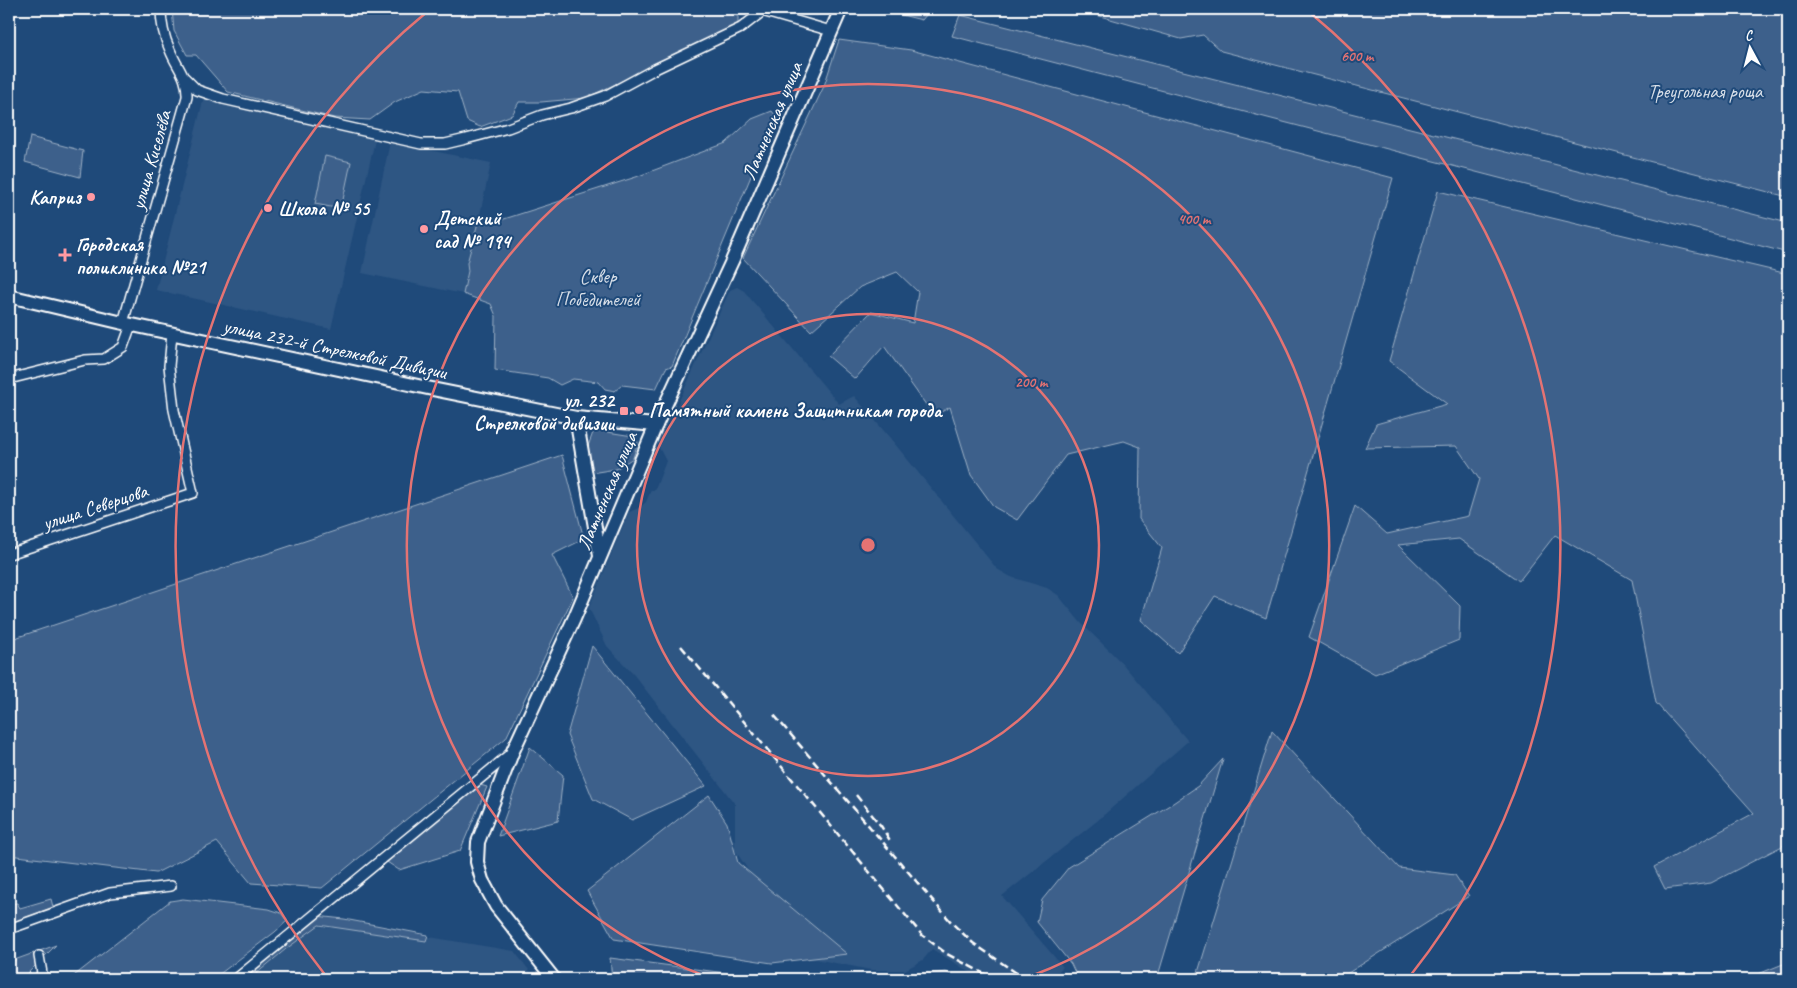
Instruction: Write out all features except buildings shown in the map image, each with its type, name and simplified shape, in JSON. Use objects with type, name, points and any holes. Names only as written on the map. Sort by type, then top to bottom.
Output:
[{"type":"street","name":"улица Киселёва","points":[[9,379],[85,360],[104,360],[123,347],[127,324],[187,97],[185,78],[175,62],[164,35],[161,9]]},
{"type":"street","name":"Латненская улица","points":[[554,979],[496,906],[482,880],[477,862],[478,842],[512,753],[574,618],[656,425],[732,261],[841,9]]},
{"type":"street","points":[[185,78],[197,90],[223,99],[421,144],[445,144],[508,128],[542,114],[571,108],[605,96],[655,69],[741,28],[759,10],[831,31]]},
{"type":"street","name":"улица 232-й Стрелковой Дивизии","points":[[9,296],[327,368],[576,418],[656,425]]},
{"type":"street","name":"улица Северцова","points":[[9,554],[193,493],[174,410],[169,366],[172,334]]},
{"type":"street","points":[[576,418],[600,556]]},
{"type":"street","points":[[236,979],[512,753]]},
{"type":"street","points":[[9,929],[110,893],[171,886]]},
{"type":"street","points":[[39,979],[42,973],[40,956]]},
{"type":"shaded area","points":[[788,9],[821,9],[817,17]]},
{"type":"shaded area","name":"Школа № 55","points":[[204,97],[376,136],[331,329],[156,290]]},
{"type":"shaded area","name":"Детский сад № 194","points":[[390,142],[491,163],[463,294],[362,273]]},
{"type":"shaded area","points":[[737,287],[744,291],[839,404],[854,396],[997,569],[1011,577],[1047,588],[1058,595],[1081,623],[1122,663],[1188,741],[1097,821],[1002,896],[1063,967],[1050,979],[981,979],[932,949],[923,960],[905,970],[871,970],[805,957],[735,850],[735,804],[634,675],[607,646],[589,608],[629,512],[639,508],[646,502],[651,490],[655,490],[666,461],[656,442],[669,423],[730,290]]},
{"type":"shaded area","points":[[315,926],[423,936],[514,951],[536,979],[250,979]]},
{"type":"green space","points":[[172,9],[713,9],[738,16],[738,26],[586,98],[519,102],[512,115],[480,127],[467,121],[458,92],[424,89],[395,102],[370,120],[334,118],[228,92],[196,55],[187,55],[174,31]]},
{"type":"green space","points":[[877,9],[931,9],[922,20]]},
{"type":"green space","name":"Треугольная роща","points":[[1075,9],[1788,9],[1788,197],[1221,51],[1203,35],[1181,39]]},
{"type":"green space","points":[[960,15],[1788,223],[1788,253],[952,36]]},
{"type":"green space","points":[[839,40],[911,50],[1393,178],[1266,618],[1215,596],[1178,653],[1141,620],[1162,548],[1139,519],[1140,447],[1124,441],[1066,455],[1017,520],[994,507],[971,475],[950,407],[934,416],[884,346],[855,379],[828,356],[871,312],[913,323],[918,292],[897,272],[860,287],[811,331],[743,258],[824,86]]},
{"type":"green space","name":"Сквер Победителей","points":[[772,111],[777,118],[672,366],[666,368],[656,389],[622,385],[615,391],[605,389],[599,382],[573,379],[560,385],[548,378],[495,370],[496,316],[491,304],[463,294],[468,271],[467,263],[480,215],[501,220],[636,177],[726,143],[752,119]]},
{"type":"green space","points":[[30,137],[83,151],[80,177],[25,162]]},
{"type":"green space","points":[[325,156],[351,162],[341,209],[315,204]]},
{"type":"green space","points":[[1438,191],[1788,274],[1788,843],[1711,883],[1665,889],[1654,867],[1754,813],[1656,703],[1632,580],[1555,535],[1519,581],[1459,539],[1398,545],[1460,606],[1459,640],[1375,674],[1309,637],[1355,506],[1387,534],[1468,516],[1479,479],[1456,446],[1365,448],[1376,424],[1447,404],[1389,361]]},
{"type":"green space","points":[[594,430],[633,436],[638,442],[633,458],[616,469],[591,473],[588,446]]},
{"type":"green space","points":[[562,455],[584,539],[552,555],[573,597],[506,738],[322,888],[251,883],[217,842],[156,873],[9,855],[9,640]]},
{"type":"green space","points":[[592,646],[706,786],[632,820],[593,799],[567,735]]},
{"type":"green space","points":[[1272,731],[1399,868],[1455,875],[1469,896],[1345,975],[1345,979],[1196,979]]},
{"type":"green space","points":[[530,747],[563,775],[558,821],[498,836]]},
{"type":"green space","points":[[1223,759],[1157,979],[1078,979],[1071,964],[1037,922],[1042,900],[1069,867],[1198,786]]},
{"type":"green space","points":[[477,784],[487,787],[460,851],[399,870],[387,862]]},
{"type":"green space","points":[[709,795],[727,823],[738,863],[847,954],[772,963],[614,939],[587,891]]},
{"type":"green space","points":[[51,899],[53,907],[9,924],[9,904],[17,903],[20,908]]},
{"type":"green space","points":[[183,899],[269,909],[281,913],[287,921],[213,979],[70,979],[170,901]]},
{"type":"green space","points":[[316,916],[344,919],[428,935],[426,941],[319,925],[250,979],[238,979]]},
{"type":"green space","points":[[56,945],[22,979],[9,979],[9,962]]},
{"type":"green space","points":[[610,958],[772,979],[612,979]]},
{"type":"green space","points":[[1788,962],[1788,979],[1746,979]]},
{"type":"green space","points":[[946,972],[957,979],[887,979]]},
{"type":"railway","points":[[681,646],[922,935],[947,954],[994,979]]},
{"type":"railway","points":[[774,715],[952,923],[973,943],[1025,979]]},
{"type":"railway","points":[[856,795],[881,826],[891,842]]},
{"type":"place","name":"Каприз","points":[[91,197]]},
{"type":"place","name":"Школа № 55","points":[[268,208]]},
{"type":"place","name":"Детский сад № 194","points":[[424,229]]},
{"type":"place","name":"Городская поликлиника №21","points":[[65,255]]},
{"type":"place","name":"Памятный камень Защитникам города","points":[[639,410]]},
{"type":"place","name":"ул. 232 Стрелковой дивизии","points":[[624,411]]}]
